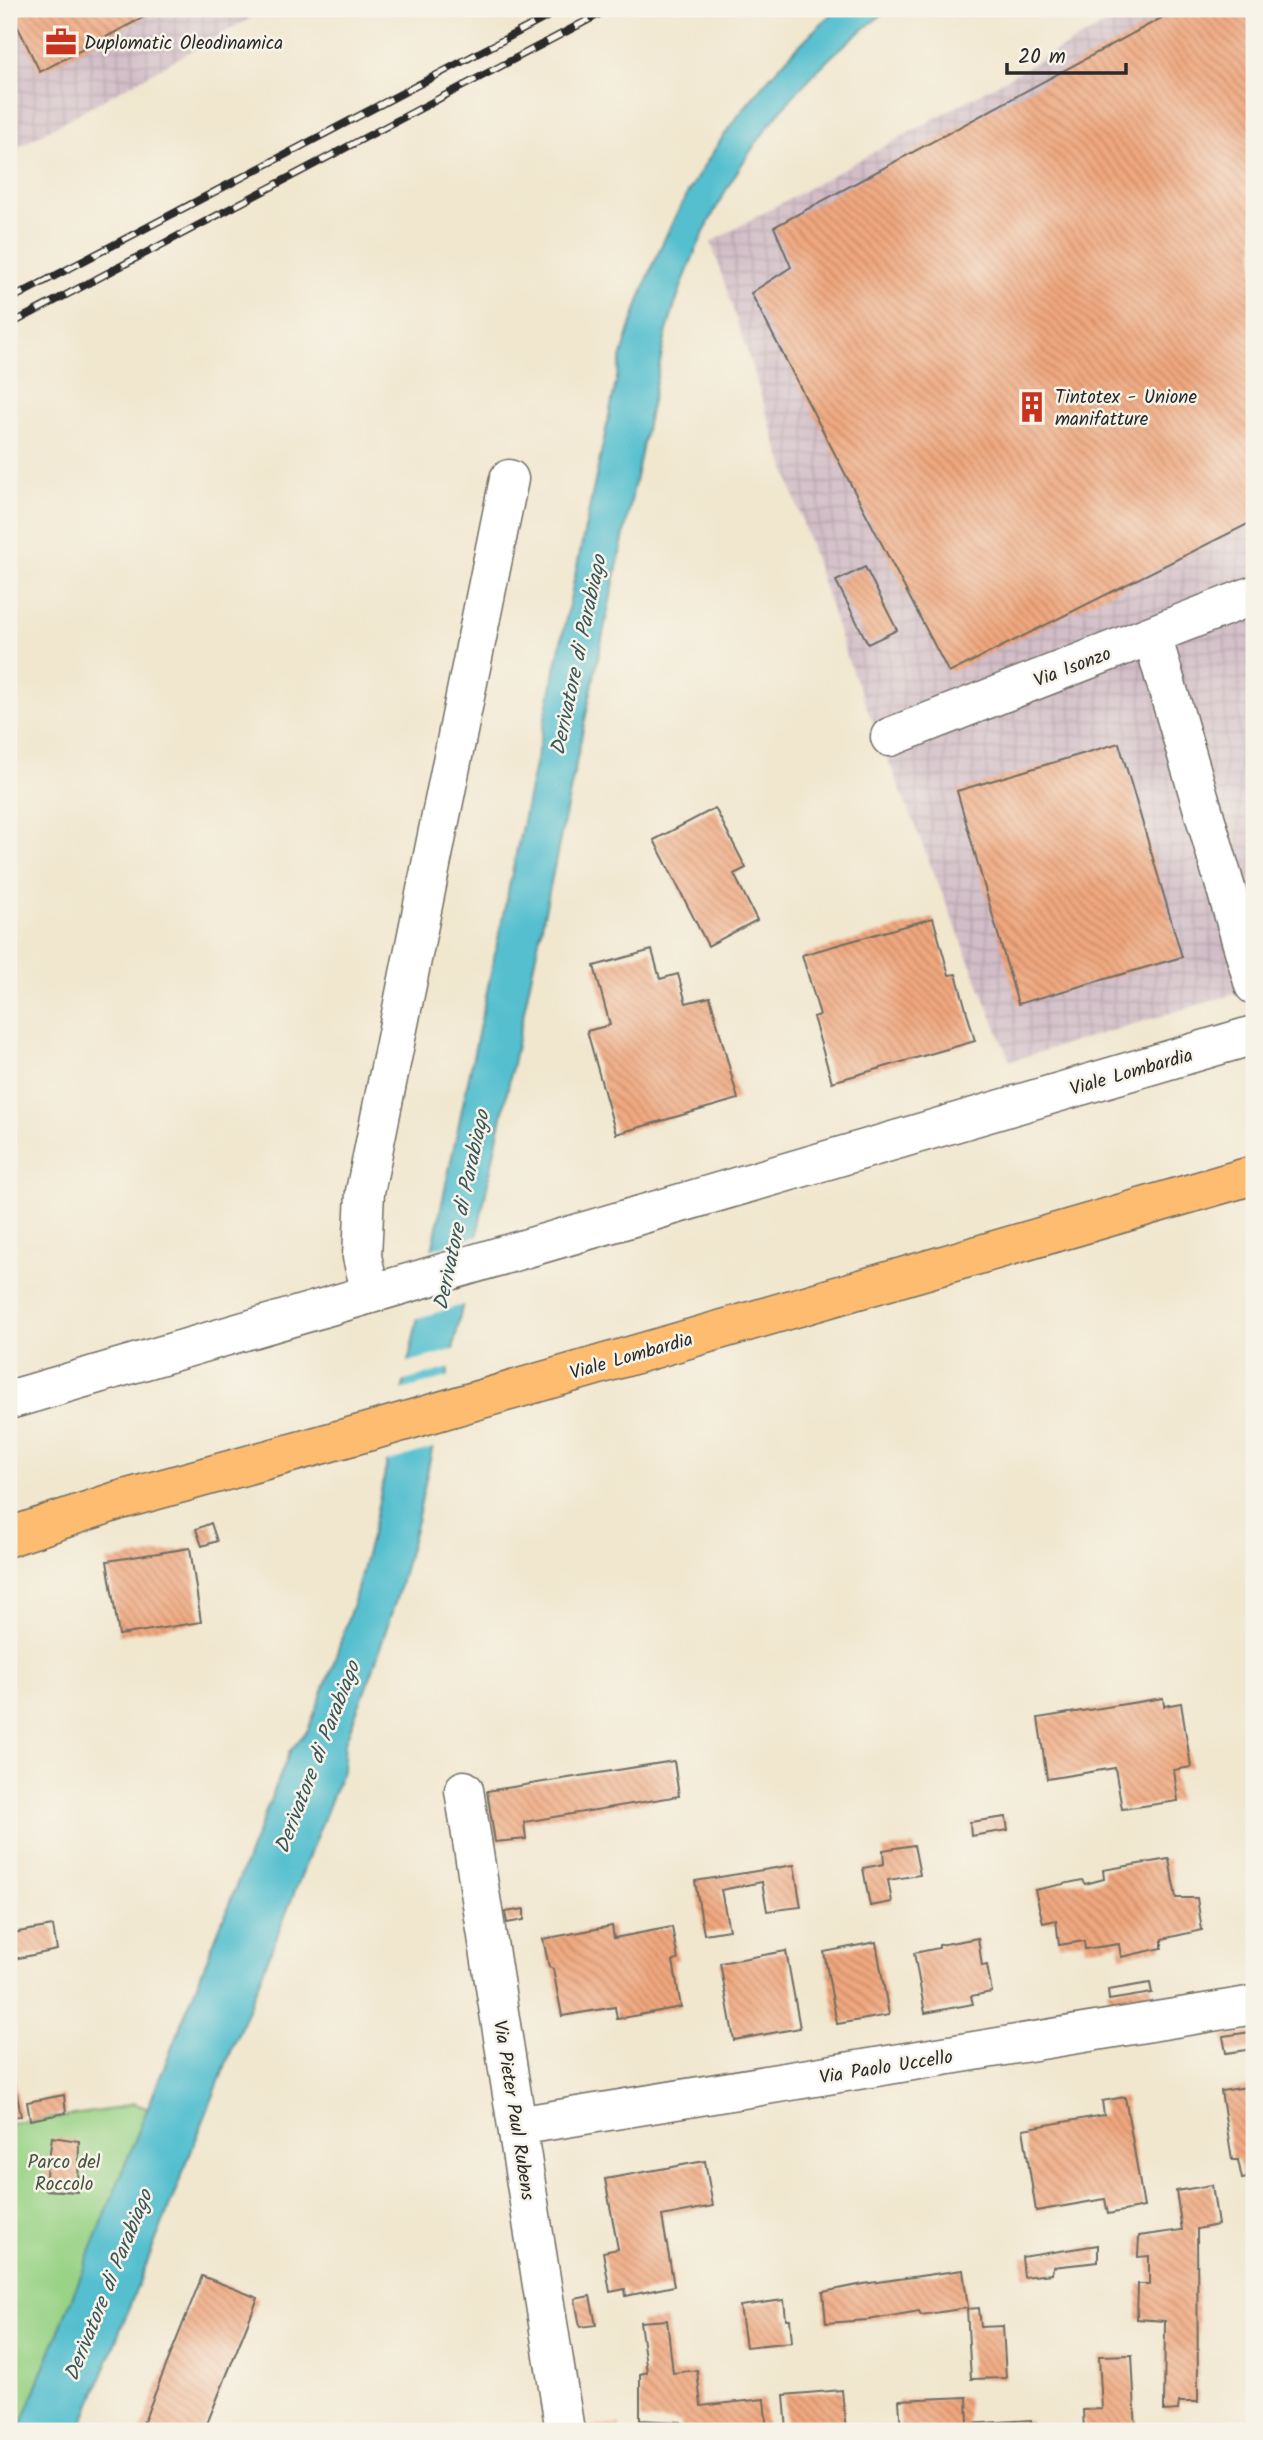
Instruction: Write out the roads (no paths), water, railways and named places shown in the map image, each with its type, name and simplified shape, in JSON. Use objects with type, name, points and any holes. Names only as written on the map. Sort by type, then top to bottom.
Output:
[{"type":"main road","name":"Viale Lombardia","points":[[9,1537],[117,1501],[378,1429],[1254,1175]]},
{"type":"street","points":[[389,1288],[362,1257],[365,1192],[509,479]]},
{"type":"street","name":"Via Isonzo","points":[[890,737],[1254,595]]},
{"type":"street","points":[[1152,635],[1254,985]]},
{"type":"street","name":"Viale Lombardia","points":[[9,1400],[1254,1035]]},
{"type":"street","name":"Via Pieter Paul Rubens","points":[[464,1790],[565,2431]]},
{"type":"street","name":"Via Paolo Uccello","points":[[517,2126],[1254,2005]]},
{"type":"water","name":"Derivatore di Parabiago","points":[[837,9],[890,9],[850,40],[813,75],[780,112],[750,152],[701,239],[666,334],[417,1521],[373,1670],[345,1742],[343,1770],[80,2431],[19,2431],[290,1751],[308,1730],[355,1597],[373,1529],[621,359],[637,308],[678,212],[731,125],[798,46]]},
{"type":"railway","points":[[9,300],[562,9]]},
{"type":"railway","points":[[9,325],[609,9]]},
{"type":"place","name":"Duplomatic Oleodinamica","points":[[61,42]]},
{"type":"place","name":"Tintotex - Unione manifatture","points":[[1032,407]]},
{"type":"park label","name":"Parco del Roccolo","points":[[64,2172]]}]
